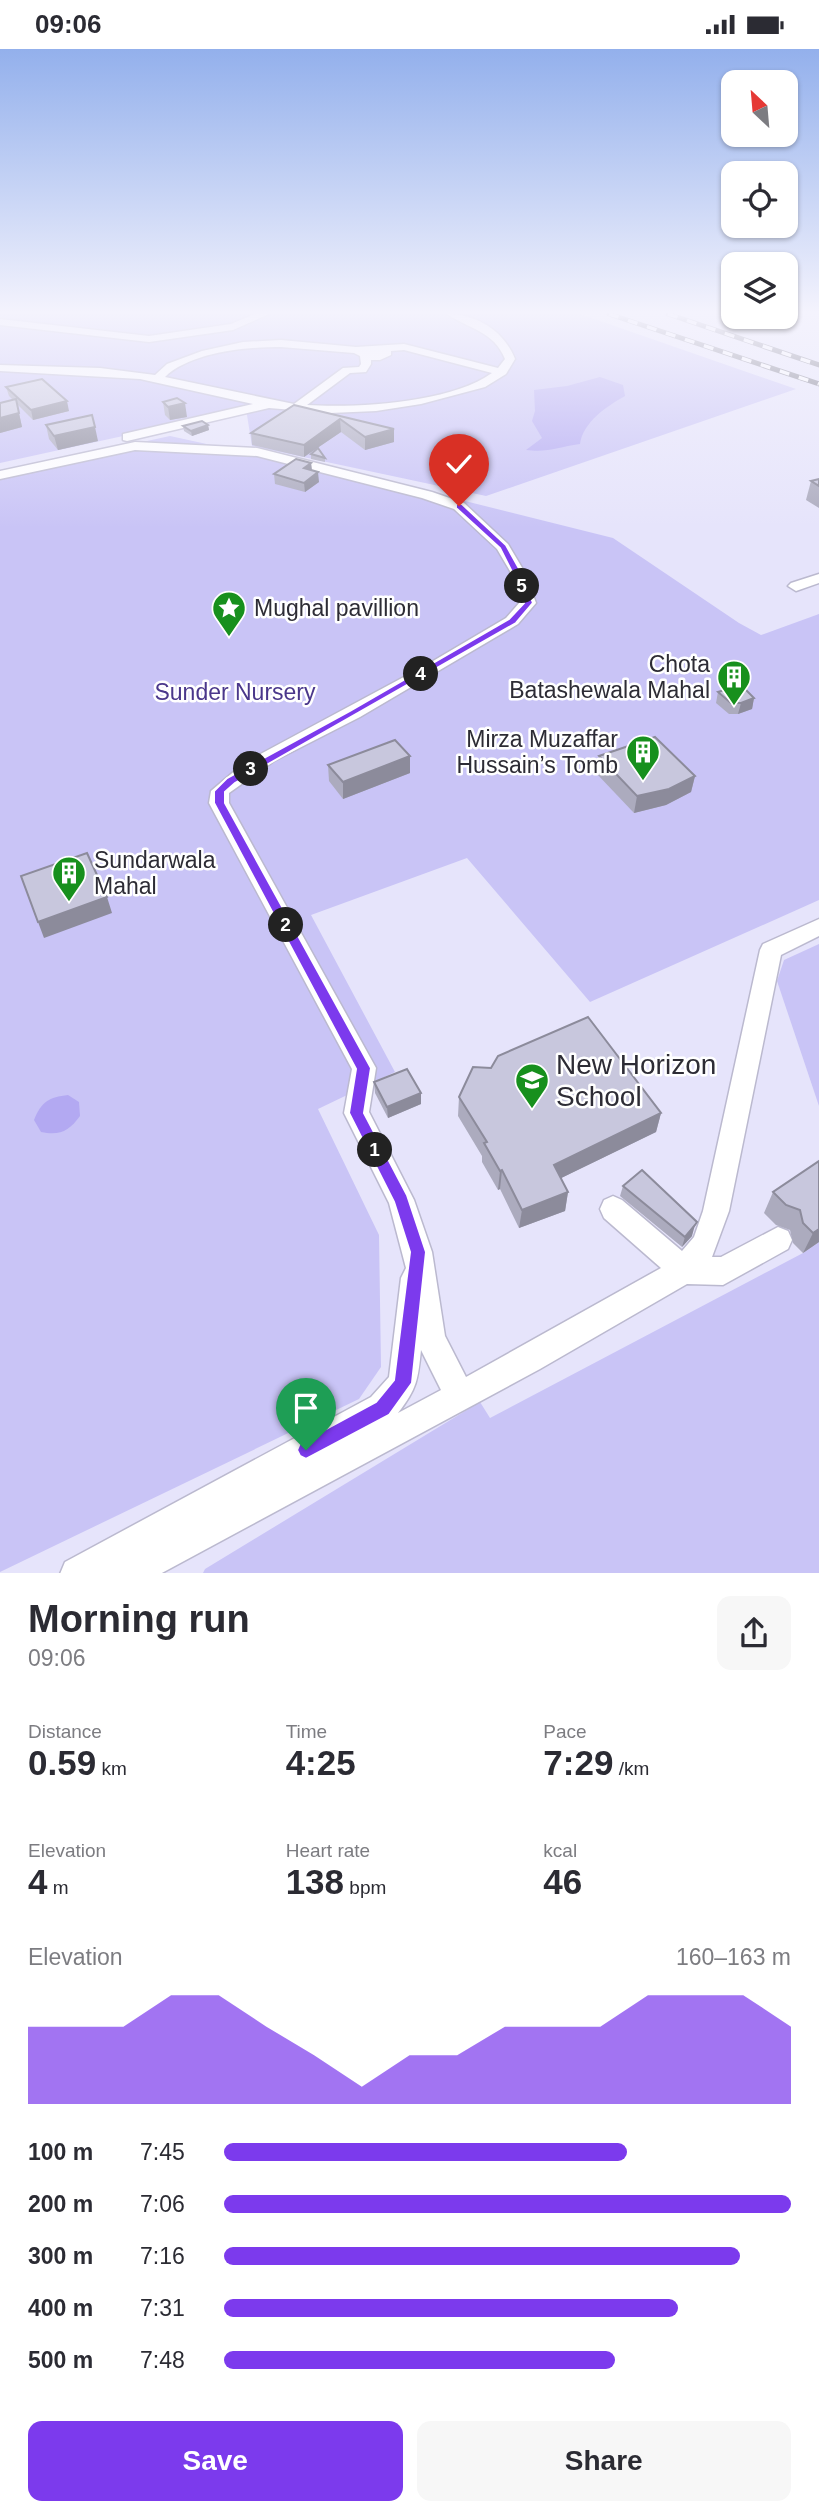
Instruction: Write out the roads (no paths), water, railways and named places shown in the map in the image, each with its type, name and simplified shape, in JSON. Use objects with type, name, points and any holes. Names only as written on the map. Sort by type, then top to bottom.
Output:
[{"type":"street","points":[[188,385],[269,404],[373,408],[423,401],[480,385]]},
{"type":"street","points":[[297,407],[326,385]]},
{"type":"street","points":[[0,465],[269,404]]},
{"type":"street","points":[[0,475],[135,446],[257,452],[427,495],[459,506],[503,547],[517,572],[528,603],[512,621],[231,780],[220,791],[219,803],[364,1068],[356,1113],[401,1200],[418,1252],[431,1338],[459,1396]]},
{"type":"street","points":[[796,586],[819,578]]},
{"type":"street","points":[[125,1573],[530,1359],[684,1270],[705,1245],[716,1211],[771,950],[819,927]]},
{"type":"street","points":[[613,1209],[684,1270],[723,1271],[778,1240]]},
{"type":"street","points":[[77,1573],[382,1408],[403,1383],[418,1252]]},
{"type":"place","name":"Mughal pavillion","points":[[229,638]]},
{"type":"place","name":"Chota Batashewala Mahal","points":[[734,707]]},
{"type":"place","name":"Mirza Muzaffar Hussain’s Tomb","points":[[643,782]]},
{"type":"place","name":"Sundarwala Mahal","points":[[69,903]]},
{"type":"place","name":"New Horizon School","points":[[532,1110]]},
{"type":"park label","name":"Sunder Nursery","points":[[235,692]]}]
